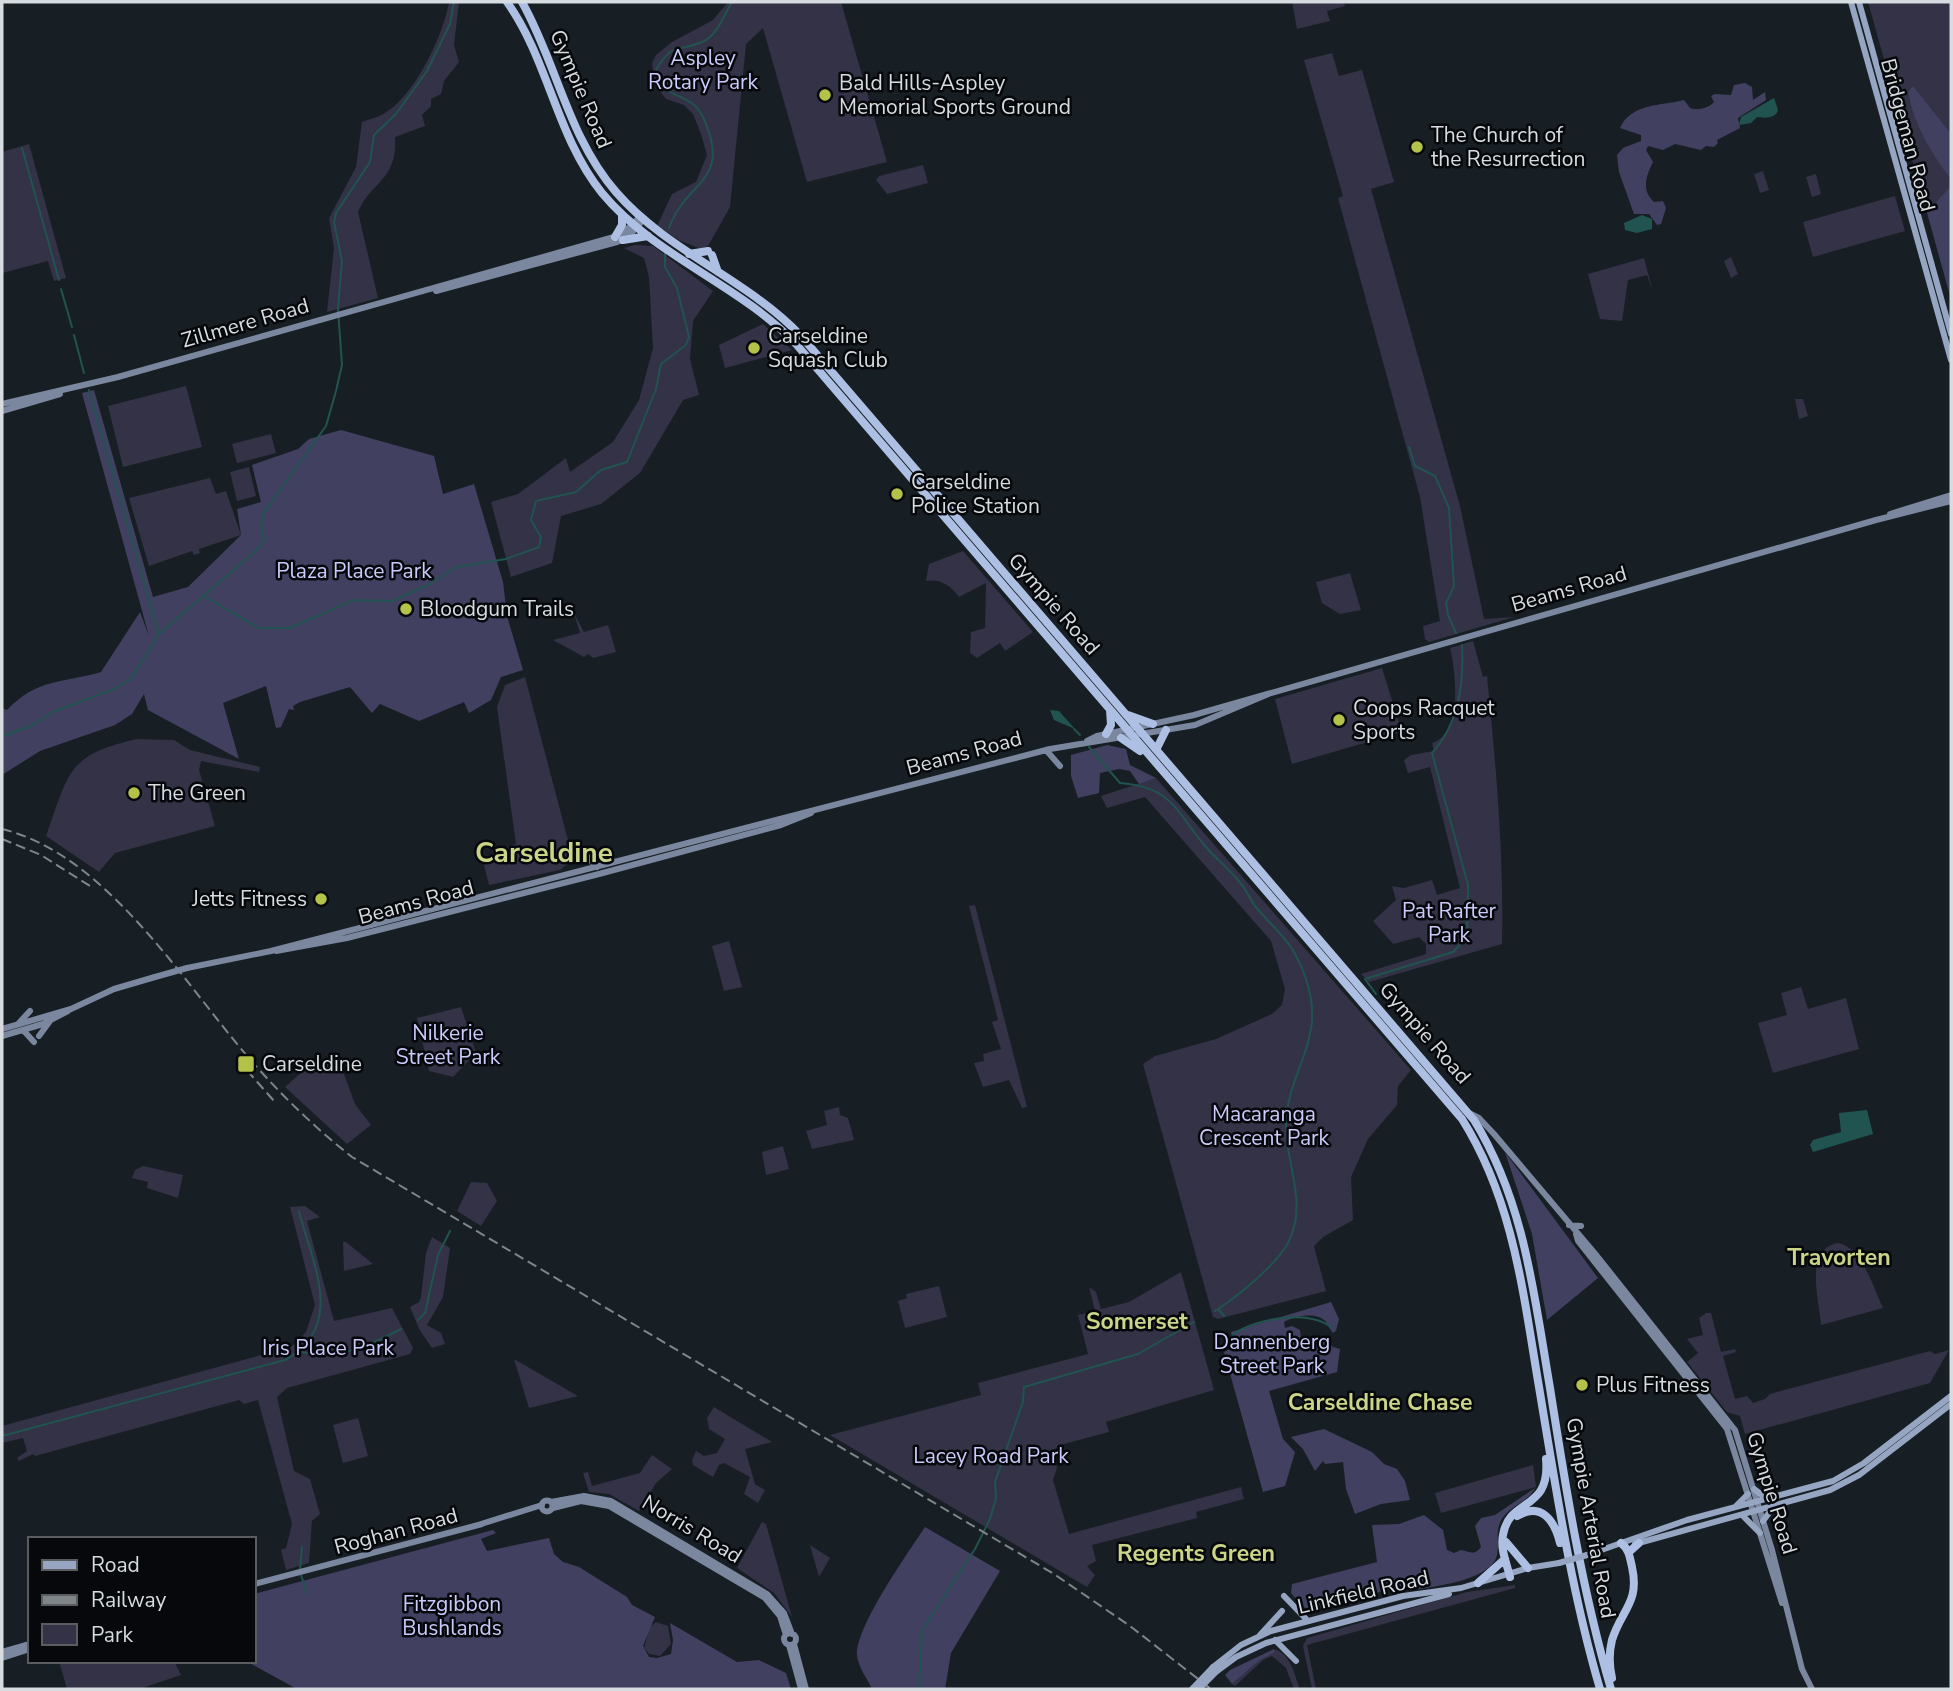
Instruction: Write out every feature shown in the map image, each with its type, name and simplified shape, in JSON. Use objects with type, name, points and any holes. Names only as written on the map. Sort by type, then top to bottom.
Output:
[{"type":"highway","name":"Gympie Road","points":[[507,2],[534,47],[578,156],[594,182],[622,215],[634,226],[675,249],[783,331],[1157,748],[1466,1116]]},
{"type":"highway","name":"Gympie Road","points":[[522,2],[540,37],[587,152],[603,177],[641,218],[653,236]]},
{"type":"highway","points":[[622,215],[619,238],[653,236]]},
{"type":"highway","name":"Gympie Road","points":[[675,249],[689,254],[718,273],[792,327],[1129,733],[1466,1116]]},
{"type":"highway","points":[[689,254],[710,253],[718,273]]},
{"type":"highway","points":[[1106,734],[1111,725],[1110,710]]},
{"type":"highway","points":[[1128,715],[1153,723]]},
{"type":"highway","points":[[1157,748],[1159,739],[1166,730]]},
{"type":"highway","points":[[1121,738],[1146,752]]},
{"type":"highway","name":"Gympie Arterial Road","points":[[1466,1116],[1489,1166],[1513,1236],[1573,1590],[1600,1689]]},
{"type":"highway","name":"Gympie Arterial Road","points":[[1466,1116],[1497,1161],[1522,1228],[1579,1565],[1611,1689]]},
{"type":"highway","points":[[1512,1575],[1502,1541],[1507,1522],[1514,1513],[1536,1498],[1544,1487],[1546,1430]]},
{"type":"highway","points":[[1512,1575],[1506,1542],[1508,1529],[1515,1517],[1534,1511],[1551,1519],[1566,1551]]},
{"type":"highway","points":[[1506,1542],[1528,1569]]},
{"type":"highway","points":[[1611,1689],[1609,1658],[1612,1640],[1630,1607],[1634,1589],[1625,1547],[1639,1543]]},
{"type":"highway","points":[[1478,1583],[1506,1559]]},
{"type":"main road","name":"Bridgeman Road","points":[[1851,2],[1951,360]]},
{"type":"main road","name":"Bridgeman Road","points":[[1859,2],[1951,334]]},
{"type":"main road","name":"Zillmere Road","points":[[2,404],[72,389],[619,238],[641,218]]},
{"type":"main road","name":"Zillmere Road","points":[[2,411],[48,399],[72,389]]},
{"type":"main road","name":"Beams Road","points":[[1876,520],[1951,495]]},
{"type":"main road","name":"Beams Road","points":[[1141,730],[1153,723],[1271,693],[1951,501]]},
{"type":"main road","name":"Beams Road","points":[[1085,743],[1106,734],[1166,730],[1216,718],[1271,693]]},
{"type":"main road","points":[[1213,709],[1216,718]]},
{"type":"main road","name":"Beams Road","points":[[271,951],[1046,750],[1121,738],[1129,733]]},
{"type":"main road","points":[[1046,750],[1060,766]]},
{"type":"main road","name":"Beams Road","points":[[2,1029],[50,1021],[114,989],[187,968],[347,938],[781,825],[812,812]]},
{"type":"main road","points":[[582,851],[597,867]]},
{"type":"main road","name":"Beams Road","points":[[2,1036],[71,1009]]},
{"type":"main road","points":[[30,1011],[20,1027],[36,1039],[50,1021]]},
{"type":"main road","name":"Gympie Road","points":[[1466,1116],[1479,1118],[1569,1225],[1578,1229],[1578,1241],[1725,1426],[1734,1442],[1751,1491],[1759,1533],[1776,1591],[1785,1608]]},
{"type":"main road","name":"Linkfield Road","points":[[1199,1689],[1215,1669],[1243,1653],[1275,1640],[1625,1547],[1734,1508],[1826,1483],[1850,1472],[1951,1396]]},
{"type":"main road","points":[[1639,1543],[1846,1483],[1951,1404]]},
{"type":"main road","points":[[1734,1508],[1751,1491],[1767,1499]]},
{"type":"main road","name":"Norris Road","points":[[542,1507],[549,1512],[552,1505],[587,1500],[616,1510],[765,1598],[780,1616],[789,1634],[784,1642],[791,1645],[804,1689]]},
{"type":"main road","points":[[1763,1521],[1774,1506]]},
{"type":"main road","name":"Roghan Road","points":[[256,1584],[542,1507]]},
{"type":"main road","name":"Gympie Road","points":[[1756,1511],[1763,1521],[1802,1669],[1812,1689]]},
{"type":"main road","points":[[1742,1515],[1759,1533]]},
{"type":"main road","name":"Linkfield Road","points":[[1192,1689],[1237,1647],[1260,1635],[1409,1595],[1478,1583],[1559,1563]]},
{"type":"main road","points":[[1284,1596],[1308,1621]]},
{"type":"main road","points":[[1260,1635],[1282,1611]]},
{"type":"main road","points":[[1275,1640],[1296,1661]]},
{"type":"main road","points":[[2,1652],[28,1647]]},
{"type":"main road","points":[[2,1658],[28,1648]]},
{"type":"green space","points":[[449,2],[459,2],[454,45],[459,62],[444,81],[441,94],[431,99],[431,106],[422,115],[425,126],[395,137],[395,151],[388,171],[358,212],[378,298],[327,312],[334,248],[329,218],[356,167],[362,122],[381,115],[395,106],[406,94],[434,47]]},
{"type":"green space","name":"Aspley Rotary Park","points":[[728,2],[841,2],[887,162],[807,182],[763,28],[746,44],[730,207],[708,246],[701,249],[679,240],[657,226],[672,194],[696,182],[707,155],[693,114],[684,105],[666,99],[655,85],[652,63],[656,55],[672,42],[713,20]]},
{"type":"green space","points":[[1292,2],[1344,2],[1345,6],[1327,11],[1330,21],[1297,29]]},
{"type":"green space","points":[[1868,2],[1951,2],[1951,299]]},
{"type":"green space","points":[[1332,53],[1339,76],[1362,70],[1394,182],[1371,189],[1460,506],[1484,619],[1514,617],[1429,642],[1425,639],[1423,626],[1440,621],[1420,497],[1338,198],[1343,196],[1304,60]]},
{"type":"green space","points":[[1745,83],[1752,87],[1753,100],[1765,92],[1766,100],[1738,118],[1740,128],[1717,140],[1718,143],[1714,147],[1706,146],[1701,150],[1675,144],[1663,150],[1648,146],[1646,150],[1653,162],[1647,178],[1647,193],[1654,202],[1663,201],[1666,208],[1661,224],[1657,225],[1649,214],[1634,214],[1619,172],[1617,155],[1623,148],[1641,141],[1641,135],[1620,128],[1625,120],[1639,110],[1684,100],[1690,108],[1703,108],[1714,102],[1711,96],[1731,95],[1734,85]]},
{"type":"green space","points":[[1913,86],[1951,134],[1951,179],[1936,159],[1919,127],[1908,92]]},
{"type":"green space","points":[[29,144],[66,278],[54,281],[48,261],[2,273],[2,152]]},
{"type":"green space","points":[[923,165],[928,183],[887,194],[876,180],[879,176]]},
{"type":"green space","points":[[1763,171],[1769,190],[1760,193],[1754,174]]},
{"type":"green space","points":[[1816,174],[1821,194],[1812,197],[1806,177]]},
{"type":"green space","points":[[1951,186],[1951,299],[1927,212]]},
{"type":"green space","points":[[1895,196],[1905,231],[1813,257],[1803,222]]},
{"type":"green space","points":[[635,245],[653,246],[713,291],[693,321],[690,359],[699,395],[683,400],[640,473],[601,504],[561,516],[552,563],[511,577],[491,502],[518,494],[566,458],[570,472],[613,442],[639,400],[653,348],[649,277],[644,258],[624,248]]},
{"type":"green space","points":[[1731,257],[1738,274],[1731,278],[1724,261]]},
{"type":"green space","points":[[1644,258],[1653,292],[1647,275],[1628,280],[1622,321],[1600,319],[1588,274]]},
{"type":"green space","name":"Carseldine Squash Club","points":[[763,324],[792,350],[725,368],[719,345]]},
{"type":"green space","points":[[186,386],[202,447],[123,467],[108,406]]},
{"type":"green space","name":"Plaza Place Park","points":[[94,390],[153,597],[188,587],[241,535],[237,509],[261,502],[252,465],[298,449],[309,439],[341,430],[434,456],[443,494],[474,484],[503,582],[507,616],[523,670],[501,677],[491,700],[469,713],[464,702],[419,721],[380,704],[372,713],[350,687],[300,702],[293,706],[294,710],[289,709],[281,727],[276,728],[266,686],[223,703],[239,759],[148,710],[144,694],[132,714],[115,725],[40,751],[2,775],[2,708],[7,710],[29,692],[51,683],[101,672],[140,612],[149,636],[82,393]]},
{"type":"green space","points":[[1795,399],[1803,399],[1808,416],[1799,419]]},
{"type":"green space","points":[[271,434],[276,453],[237,463],[232,444]]},
{"type":"green space","points":[[249,467],[256,496],[237,501],[230,472]]},
{"type":"green space","points":[[210,478],[216,494],[226,491],[241,535],[199,549],[200,553],[194,555],[192,551],[149,566],[129,498]]},
{"type":"green space","points":[[963,551],[1033,632],[1005,651],[1000,643],[977,658],[970,653],[971,632],[985,628],[986,583],[959,597],[945,584],[926,581],[929,564]]},
{"type":"green space","points":[[1350,573],[1361,610],[1340,614],[1322,603],[1316,582]]},
{"type":"green space","points":[[574,613],[584,632],[608,625],[616,652],[593,658],[588,654],[584,657],[553,640],[580,633]]},
{"type":"green space","name":"Pat Rafter Park","points":[[1473,641],[1483,677],[1487,676],[1501,843],[1502,944],[1369,982],[1361,974],[1426,954],[1426,944],[1419,937],[1393,944],[1373,921],[1396,900],[1392,886],[1404,888],[1432,880],[1437,895],[1460,888],[1430,767],[1408,773],[1404,760],[1411,755],[1434,751],[1432,743],[1442,737],[1449,728],[1455,701],[1450,648]]},
{"type":"green space","name":"Coops Racquet Sports","points":[[1382,668],[1402,732],[1292,764],[1275,699]]},
{"type":"green space","points":[[525,677],[573,859],[560,870],[489,885],[483,861],[503,848],[516,844],[497,707],[505,685]]},
{"type":"green space","name":"The Green","points":[[137,739],[174,740],[190,750],[260,767],[259,772],[201,761],[199,770],[215,826],[115,853],[99,872],[46,836],[66,782],[83,760],[114,745]]},
{"type":"green space","points":[[1107,745],[1126,749],[1130,765],[1156,778],[1139,784],[1130,771],[1119,769],[1100,773],[1099,793],[1078,798],[1071,776],[1071,755]]},
{"type":"green space","name":"Macaranga Crescent Park","points":[[1156,778],[1411,1070],[1398,1086],[1397,1105],[1368,1139],[1351,1177],[1353,1220],[1323,1237],[1314,1246],[1326,1291],[1218,1319],[1213,1317],[1143,1064],[1155,1056],[1216,1039],[1272,1014],[1282,1005],[1285,989],[1271,941],[1145,797],[1107,808],[1101,796]]},
{"type":"green space","points":[[975,905],[1027,1107],[1022,1108],[1009,1080],[983,1087],[974,1063],[984,1061],[983,1054],[1001,1049],[992,1022],[998,1020],[969,906]]},
{"type":"green space","points":[[729,941],[742,987],[724,991],[712,946]]},
{"type":"green space","points":[[1801,987],[1808,1009],[1846,998],[1859,1049],[1773,1073],[1758,1023],[1787,1015],[1781,993]]},
{"type":"green space","name":"Nilkerie Street Park","points":[[461,1007],[476,1053],[453,1077],[429,1071],[417,1018]]},
{"type":"green space","points":[[334,1061],[336,1069],[341,1066],[355,1104],[371,1125],[347,1144],[285,1087],[303,1071]]},
{"type":"green space","points":[[839,1107],[840,1115],[848,1118],[854,1140],[812,1149],[806,1131],[827,1125],[824,1111]]},
{"type":"green space","points":[[783,1146],[789,1169],[766,1175],[762,1152]]},
{"type":"green space","points":[[1505,1152],[1598,1278],[1547,1320],[1532,1234]]},
{"type":"green space","points":[[143,1166],[183,1175],[178,1198],[147,1188],[148,1182],[132,1178],[135,1170]]},
{"type":"green space","points":[[471,1182],[487,1183],[497,1201],[481,1226],[457,1211]]},
{"type":"green space","name":"Iris Place Park","points":[[305,1206],[320,1217],[307,1221],[334,1321],[392,1308],[413,1348],[410,1354],[287,1388],[277,1397],[294,1471],[310,1479],[320,1514],[312,1521],[309,1563],[286,1570],[281,1550],[286,1548],[292,1524],[258,1400],[244,1404],[239,1400],[35,1456],[33,1454],[19,1461],[17,1458],[27,1451],[23,1438],[2,1443],[2,1426],[291,1347],[306,1332],[315,1305],[290,1207]]},
{"type":"green space","points":[[432,1237],[450,1248],[443,1297],[427,1325],[441,1333],[445,1344],[432,1348],[419,1329],[410,1307],[419,1302],[421,1297],[426,1253]]},
{"type":"green space","points":[[343,1242],[346,1242],[373,1264],[344,1271]]},
{"type":"green space","points":[[1837,1243],[1846,1246],[1860,1259],[1883,1308],[1821,1325],[1816,1290],[1817,1266],[1820,1256],[1827,1248]]},
{"type":"green space","name":"Lacey Road Park","points":[[1181,1272],[1214,1390],[1106,1422],[1109,1432],[1060,1445],[1052,1451],[1057,1468],[1053,1480],[1069,1534],[1241,1487],[1244,1499],[1196,1512],[1197,1518],[1092,1545],[1096,1561],[1087,1566],[1095,1575],[1087,1587],[830,1435],[981,1395],[978,1383],[1088,1354],[1078,1315],[1095,1311],[1089,1287],[1096,1292],[1101,1309],[1129,1302]]},
{"type":"green space","points":[[939,1286],[947,1317],[905,1328],[898,1301],[907,1298],[906,1294]]},
{"type":"green space","name":"Dannenberg Street Park","points":[[1331,1302],[1339,1319],[1333,1333],[1326,1322],[1317,1317],[1299,1316],[1284,1322],[1285,1328],[1292,1326],[1300,1330],[1301,1337],[1319,1340],[1325,1337],[1333,1347],[1340,1349],[1337,1372],[1269,1391],[1283,1439],[1295,1452],[1285,1486],[1263,1492],[1224,1352],[1234,1347],[1231,1332]]},
{"type":"green space","points":[[1711,1313],[1721,1352],[1735,1349],[1736,1352],[1723,1356],[1735,1399],[1747,1396],[1753,1403],[1770,1394],[1930,1351],[1935,1354],[1949,1350],[1930,1383],[1745,1434],[1740,1416],[1727,1412],[1687,1362],[1698,1353],[1687,1339],[1703,1335],[1699,1318]]},
{"type":"green space","points":[[514,1359],[578,1396],[529,1408]]},
{"type":"green space","points":[[714,1407],[772,1442],[745,1449],[755,1484],[765,1490],[758,1503],[744,1494],[750,1477],[724,1463],[719,1465],[713,1477],[693,1465],[696,1451],[704,1456],[717,1453],[725,1439],[709,1429],[707,1418]]},
{"type":"green space","points":[[358,1418],[368,1456],[343,1463],[333,1425]]},
{"type":"green space","points":[[1324,1429],[1372,1452],[1384,1464],[1397,1469],[1405,1481],[1410,1500],[1381,1504],[1355,1514],[1346,1489],[1343,1462],[1325,1464],[1323,1461],[1315,1471],[1303,1449],[1291,1437]]},
{"type":"green space","points":[[652,1455],[672,1469],[656,1483],[639,1511],[609,1494],[589,1492],[583,1473],[588,1472],[592,1486],[640,1473]]},
{"type":"green space","points":[[1533,1465],[1536,1487],[1441,1513],[1435,1493]]},
{"type":"green space","points":[[1535,1488],[1503,1517],[1498,1531],[1497,1555],[1486,1570],[1475,1576],[1419,1589],[1413,1583],[1315,1610],[1302,1607],[1291,1593],[1292,1584],[1377,1562],[1372,1525],[1399,1524],[1424,1515],[1443,1530],[1447,1550],[1454,1553],[1461,1550],[1476,1552],[1481,1547],[1475,1526],[1481,1518],[1495,1515]]},
{"type":"green space","points":[[762,1522],[766,1524],[792,1617],[774,1593],[737,1568]]},
{"type":"green space","points":[[925,1527],[1000,1571],[951,1653],[945,1689],[872,1689],[858,1659],[859,1642],[884,1590]]},
{"type":"green space","name":"Fitzgibbon Bushlands","points":[[493,1530],[496,1533],[481,1539],[487,1551],[549,1538],[554,1554],[563,1562],[579,1567],[627,1597],[632,1605],[655,1617],[643,1646],[649,1657],[671,1654],[673,1640],[670,1623],[737,1662],[759,1660],[786,1673],[791,1689],[297,1689],[250,1663],[256,1663],[256,1593]]},
{"type":"green space","points":[[810,1545],[830,1558],[819,1577]]},
{"type":"green space","points":[[1515,1585],[1515,1588],[1307,1645],[1316,1689],[1312,1689],[1303,1646],[1307,1638],[1467,1592]]},
{"type":"green space","points":[[656,1622],[668,1626],[671,1644],[660,1656],[649,1654],[644,1648],[650,1627]]},
{"type":"green space","points":[[1274,1649],[1288,1660],[1300,1689],[1294,1689],[1286,1668],[1272,1656],[1263,1660],[1235,1686],[1232,1684],[1260,1660],[1274,1653]]},
{"type":"green space","points":[[1274,1649],[1274,1653],[1260,1660],[1232,1684],[1225,1675],[1230,1670]]},
{"type":"green space","points":[[60,1663],[175,1663],[181,1675],[139,1689],[67,1689]]},
{"type":"shaded area","points":[[1774,98],[1778,110],[1775,115],[1757,117],[1751,123],[1739,125],[1741,117]]},
{"type":"shaded area","points":[[1642,215],[1652,219],[1652,229],[1637,233],[1625,230],[1624,223]]},
{"type":"shaded area","points":[[1050,710],[1059,711],[1075,729],[1054,720]]},
{"type":"shaded area","points":[[1867,1110],[1873,1134],[1813,1152],[1810,1145],[1813,1140],[1841,1132],[1839,1113]]},
{"type":"waterway","points":[[2,736],[33,725],[53,712],[114,689],[131,679],[159,634],[260,547],[264,538],[261,526],[263,514],[326,426],[342,365],[338,309],[342,261],[334,222],[336,213],[370,162],[374,135],[396,114],[427,71],[450,24],[454,2]]},
{"type":"waterway","points":[[669,228],[686,199],[704,178],[713,155],[711,139],[703,117],[691,103],[664,87],[656,70],[671,51],[702,42],[712,35],[732,2]]},
{"type":"waterway","points":[[22,148],[59,280]]},
{"type":"waterway","points":[[205,597],[259,628],[290,628],[354,600],[392,601],[428,585],[456,567],[506,559],[539,547],[541,537],[531,520],[536,501],[576,492],[601,470],[627,462],[656,389],[661,364],[686,345],[689,337],[677,288],[665,267],[665,252]]},
{"type":"waterway","points":[[61,289],[72,327]]},
{"type":"waterway","points":[[74,335],[84,373]]},
{"type":"waterway","points":[[89,390],[159,634]]},
{"type":"waterway","points":[[1409,447],[1415,466],[1435,476],[1449,508],[1454,586],[1446,603],[1456,633]]},
{"type":"waterway","points":[[1376,994],[1365,979],[1453,952],[1467,938],[1468,885],[1432,753],[1448,729],[1458,702],[1462,645]]},
{"type":"waterway","points":[[1074,729],[1080,735]]},
{"type":"waterway","points":[[1089,747],[1120,783],[1151,789],[1171,802],[1179,811],[1205,846],[1237,879],[1255,906],[1290,946],[1301,966],[1311,1000],[1309,1037],[1288,1104],[1286,1123],[1296,1198],[1294,1228],[1288,1243],[1275,1261],[1245,1289],[1215,1311]]},
{"type":"waterway","points":[[2,1436],[285,1360],[304,1346],[315,1330],[320,1312],[320,1293],[317,1273],[299,1212]]},
{"type":"waterway","points":[[418,1320],[425,1313],[438,1255],[450,1231]]},
{"type":"waterway","points":[[1218,1309],[1224,1316]]},
{"type":"waterway","points":[[1233,1335],[1268,1320],[1297,1317],[1323,1322],[1332,1328]]},
{"type":"waterway","points":[[919,1689],[922,1631],[975,1549],[990,1519],[996,1498],[995,1482],[1023,1402],[1024,1387],[1138,1354],[1194,1322]]},
{"type":"waterway","points":[[302,1352],[341,1353],[366,1346],[401,1329]]},
{"type":"waterway","points":[[300,1570],[302,1547]]},
{"type":"waterway","points":[[301,1575],[307,1593]]},
{"type":"railway","points":[[2,829],[39,843],[74,864],[107,892],[168,957],[260,1071],[311,1122],[352,1157],[1054,1574],[1130,1626],[1211,1689]]},
{"type":"railway","points":[[2,839],[41,855],[90,886]]},
{"type":"railway","points":[[237,1059],[274,1101]]},
{"type":"place","name":"Bald Hills-Aspley Memorial Sports Ground","points":[[825,95]]},
{"type":"place","name":"The Church of the Resurrection","points":[[1417,147]]},
{"type":"place","name":"Carseldine Squash Club","points":[[754,348]]},
{"type":"place","name":"Carseldine Police Station","points":[[897,494]]},
{"type":"place","name":"Bloodgum Trails","points":[[406,609]]},
{"type":"place","name":"Coops Racquet Sports","points":[[1339,720]]},
{"type":"place","name":"The Green","points":[[134,793]]},
{"type":"place","name":"Jetts Fitness","points":[[321,899]]},
{"type":"place","name":"Carseldine","points":[[246,1064]]},
{"type":"place","name":"Plus Fitness","points":[[1582,1385]]},
{"type":"district","name":"Carseldine","points":[[544,852]]},
{"type":"district","name":"Travorten","points":[[1839,1257]]},
{"type":"district","name":"Somerset","points":[[1137,1321]]},
{"type":"district","name":"Carseldine Chase","points":[[1380,1402]]},
{"type":"district","name":"Regents Green","points":[[1196,1553]]}]
